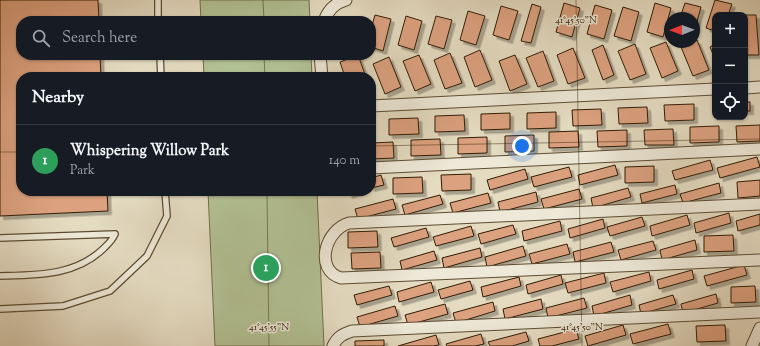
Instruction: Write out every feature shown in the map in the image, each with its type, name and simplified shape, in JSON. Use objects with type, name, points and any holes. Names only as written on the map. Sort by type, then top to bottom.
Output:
[{"type":"street","points":[[327,16],[338,2],[346,0]]},
{"type":"street","points":[[320,60],[322,72]]},
{"type":"street","points":[[748,88],[760,87]]},
{"type":"street","points":[[376,106],[712,89]]},
{"type":"street","points":[[376,168],[760,149]]},
{"type":"street","points":[[760,204],[349,223],[336,230],[331,236],[327,246],[326,256],[327,264],[331,272],[341,278],[760,260]]},
{"type":"street","points":[[333,346],[337,338],[352,331],[760,312]]},
{"type":"street","points":[[752,346],[760,328]]},
{"type":"lane","points":[[158,0],[158,16]]},
{"type":"lane","points":[[160,60],[161,72]]},
{"type":"lane","points":[[0,309],[63,306],[110,291],[147,256],[166,216],[166,196]]},
{"type":"lane","points":[[0,238],[115,234],[113,240],[96,255],[76,267],[46,274],[0,276]]},
{"type":"green space","points":[[200,0],[309,0],[310,16],[201,16]]},
{"type":"green space","points":[[203,60],[311,60],[312,72],[204,72]]},
{"type":"green space","points":[[208,196],[317,196],[324,346],[215,346]]},
{"type":"building","points":[[0,0],[98,0],[99,16],[16,16],[16,60],[100,60],[101,72],[16,72],[16,196],[107,196],[108,211],[0,216]]},
{"type":"building","points":[[715,0],[732,4],[729,12],[712,12],[712,30],[706,28]]},
{"type":"building","points":[[564,3],[580,8],[572,37],[556,32]]},
{"type":"building","points":[[655,3],[671,8],[670,12],[664,12],[663,37],[647,32]]},
{"type":"building","points":[[685,3],[701,7],[700,12],[682,12]]},
{"type":"building","points":[[532,4],[541,7],[531,43],[521,41]]},
{"type":"building","points":[[595,5],[612,10],[604,39],[587,34]]},
{"type":"building","points":[[501,6],[518,11],[509,40],[493,35]]},
{"type":"building","points":[[623,7],[639,12],[631,41],[614,36]]},
{"type":"building","points":[[468,11],[485,16],[476,45],[460,40]]},
{"type":"building","points":[[375,15],[391,19],[383,51],[376,49],[376,16]]},
{"type":"building","points":[[748,15],[756,15],[759,55],[748,55]]},
{"type":"building","points":[[406,16],[422,21],[414,50],[398,45]]},
{"type":"building","points":[[436,16],[452,20],[444,49],[428,44]]},
{"type":"building","points":[[664,43],[664,48],[668,48],[678,71],[662,78],[650,48]]},
{"type":"building","points":[[635,44],[646,74],[630,80],[618,51]]},
{"type":"building","points":[[603,45],[614,75],[603,80],[592,50]]},
{"type":"building","points":[[573,48],[585,78],[568,84],[557,55]]},
{"type":"building","points":[[681,48],[700,48],[709,70],[693,76]]},
{"type":"building","points":[[480,50],[492,80],[475,87],[464,57]]},
{"type":"building","points":[[543,51],[554,81],[538,87],[526,58]]},
{"type":"building","points":[[450,53],[462,83],[445,89],[434,60]]},
{"type":"building","points":[[419,55],[431,84],[415,91],[403,61]]},
{"type":"building","points":[[515,55],[527,84],[510,91],[499,61]]},
{"type":"building","points":[[389,57],[401,87],[385,94],[373,64]]},
{"type":"building","points":[[345,60],[360,60],[364,72],[343,72],[340,62]]},
{"type":"building","points":[[748,102],[750,102],[750,111],[748,111]]},
{"type":"building","points":[[694,104],[694,120],[665,121],[664,105]]},
{"type":"building","points":[[647,107],[648,123],[619,124],[618,108]]},
{"type":"building","points":[[601,109],[602,125],[573,126],[572,110]]},
{"type":"building","points":[[556,112],[556,128],[527,129],[527,113]]},
{"type":"building","points":[[510,113],[510,129],[481,130],[481,114]]},
{"type":"building","points":[[464,115],[465,131],[435,132],[435,116]]},
{"type":"building","points":[[418,118],[419,134],[389,135],[389,119]]},
{"type":"building","points":[[760,125],[760,141],[737,142],[736,126]]},
{"type":"building","points":[[719,126],[719,142],[690,143],[690,127]]},
{"type":"building","points":[[673,129],[674,145],[645,145],[644,130]]},
{"type":"building","points":[[627,130],[627,146],[598,147],[597,131]]},
{"type":"building","points":[[578,131],[579,147],[549,148],[549,132]]},
{"type":"building","points":[[534,135],[534,151],[505,152],[505,136]]},
{"type":"building","points":[[487,137],[487,153],[458,154],[458,138]]},
{"type":"building","points":[[440,139],[441,155],[411,156],[411,140]]},
{"type":"building","points":[[393,142],[394,158],[376,159],[376,143]]},
{"type":"building","points":[[757,157],[760,167],[720,178],[717,168]]},
{"type":"building","points":[[710,160],[713,170],[675,180],[672,171]]},
{"type":"building","points":[[615,165],[618,175],[580,185],[578,175]]},
{"type":"building","points":[[654,166],[654,182],[625,183],[625,167]]},
{"type":"building","points":[[569,167],[572,177],[534,187],[531,177]]},
{"type":"building","points":[[525,169],[528,179],[490,190],[487,180]]},
{"type":"building","points":[[471,174],[471,190],[442,191],[441,175]]},
{"type":"building","points":[[381,175],[384,185],[376,187],[376,176]]},
{"type":"building","points":[[422,177],[423,193],[393,194],[393,178]]},
{"type":"building","points":[[760,180],[760,196],[738,198],[737,182]]},
{"type":"building","points":[[719,183],[721,193],[683,203],[680,194]]},
{"type":"building","points":[[675,185],[677,194],[642,203],[640,194]]},
{"type":"building","points":[[628,188],[631,197],[593,208],[591,198]]},
{"type":"building","points":[[579,189],[582,199],[544,209],[541,199]]},
{"type":"building","points":[[536,192],[538,202],[500,212],[498,202]]},
{"type":"building","points":[[488,193],[491,203],[453,213],[450,203]]},
{"type":"building","points":[[440,195],[443,204],[405,215],[402,205]]},
{"type":"building","points":[[393,199],[396,209],[358,219],[355,209]]},
{"type":"building","points":[[729,213],[731,223],[696,233],[694,223]]},
{"type":"building","points":[[760,214],[760,225],[738,231],[736,221]]},
{"type":"building","points":[[687,215],[690,225],[652,236],[650,226]]},
{"type":"building","points":[[642,217],[645,226],[610,236],[607,227]]},
{"type":"building","points":[[603,219],[605,228],[570,238],[568,229]]},
{"type":"building","points":[[560,221],[562,231],[524,241],[522,231]]},
{"type":"building","points":[[513,225],[516,234],[481,244],[478,234]]},
{"type":"building","points":[[471,226],[474,236],[436,246],[433,237]]},
{"type":"building","points":[[426,228],[429,237],[394,247],[391,238]]},
{"type":"building","points":[[377,231],[378,247],[348,248],[348,232]]},
{"type":"building","points":[[733,235],[734,251],[704,252],[704,236]]},
{"type":"building","points":[[695,240],[697,250],[662,260],[660,250]]},
{"type":"building","points":[[653,241],[656,250],[621,260],[618,250]]},
{"type":"building","points":[[611,242],[614,252],[575,262],[573,252]]},
{"type":"building","points":[[567,244],[570,254],[532,264],[529,254]]},
{"type":"building","points":[[523,246],[526,256],[487,267],[485,257]]},
{"type":"building","points":[[480,248],[482,257],[444,268],[442,258]]},
{"type":"building","points":[[434,251],[437,260],[402,270],[400,261]]},
{"type":"building","points":[[380,252],[381,268],[352,269],[351,253]]},
{"type":"building","points":[[744,265],[747,275],[707,286],[704,276]]},
{"type":"building","points":[[692,270],[694,279],[659,289],[657,280]]},
{"type":"building","points":[[649,272],[651,281],[613,292],[610,282]]},
{"type":"building","points":[[604,273],[606,283],[568,293],[565,283]]},
{"type":"building","points":[[561,275],[563,284],[528,294],[526,285]]},
{"type":"building","points":[[519,277],[521,286],[483,297],[481,287]]},
{"type":"building","points":[[470,281],[473,290],[441,299],[438,290]]},
{"type":"building","points":[[431,282],[434,292],[399,302],[397,292]]},
{"type":"building","points":[[389,286],[392,295],[357,305],[354,295]]},
{"type":"building","points":[[755,286],[756,302],[731,303],[731,287]]},
{"type":"building","points":[[716,294],[718,303],[683,313],[681,304]]},
{"type":"building","points":[[630,295],[632,305],[594,316],[592,306]]},
{"type":"building","points":[[673,295],[676,304],[641,314],[639,305]]},
{"type":"building","points":[[584,298],[587,308],[548,318],[546,308]]},
{"type":"building","points":[[541,299],[543,309],[505,319],[503,309]]},
{"type":"building","points":[[493,302],[495,311],[456,323],[453,313]]},
{"type":"building","points":[[445,304],[448,314],[408,325],[405,315]]},
{"type":"building","points":[[395,306],[398,316],[360,327],[357,317]]},
{"type":"building","points":[[668,324],[671,334],[633,344],[630,334]]},
{"type":"building","points":[[623,325],[626,335],[588,346],[585,336]]},
{"type":"building","points":[[725,325],[726,341],[697,342],[696,326]]},
{"type":"building","points":[[576,329],[579,339],[552,346],[540,346],[538,339]]},
{"type":"building","points":[[526,332],[529,341],[512,346],[490,346],[488,342]]},
{"type":"building","points":[[481,334],[484,344],[475,346],[447,346],[446,344]]},
{"type":"building","points":[[436,335],[439,345],[398,346]]},
{"type":"building","points":[[384,340],[384,346],[355,346],[355,341]]},
{"type":"place","name":"Whispering Willow Park","points":[[266,268]]}]
